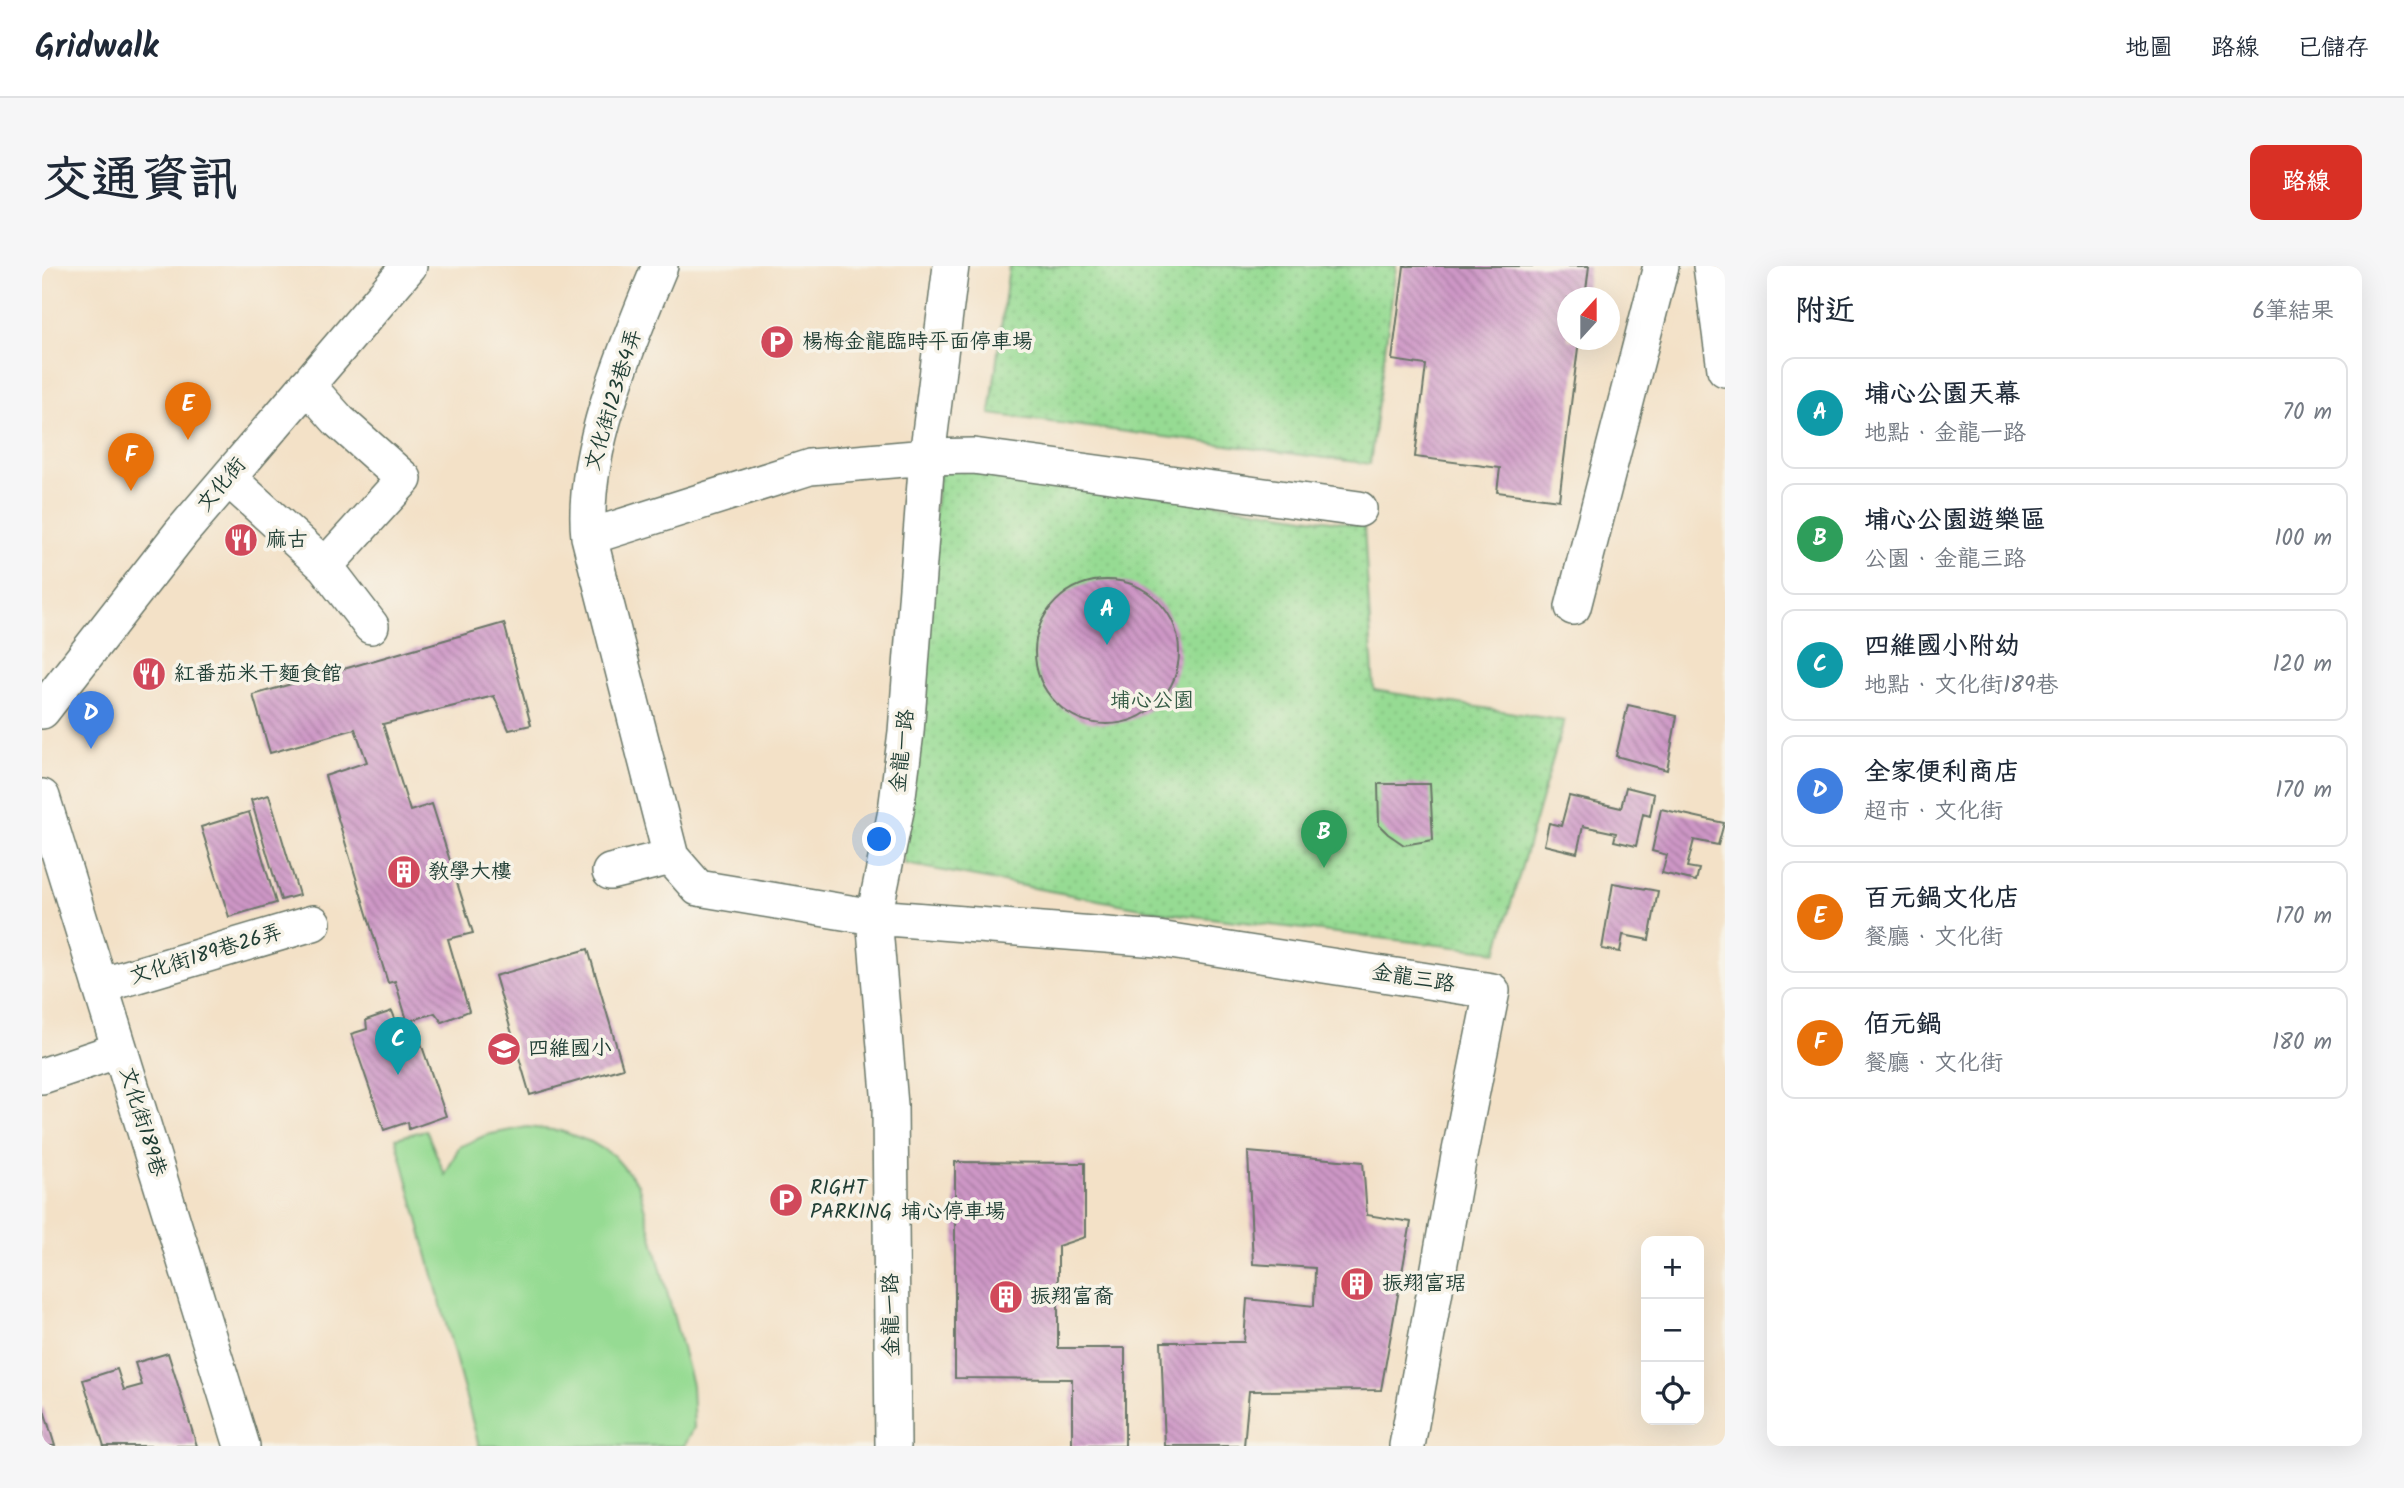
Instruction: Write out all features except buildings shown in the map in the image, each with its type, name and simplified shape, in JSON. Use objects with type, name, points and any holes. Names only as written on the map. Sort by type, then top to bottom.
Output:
[{"type":"street","name":"文化街","points":[[42,711],[228,478],[409,266]]},
{"type":"street","name":"文化街123巷4弄","points":[[660,266],[639,317],[591,462],[586,507],[589,537],[671,857]]},
{"type":"street","name":"金龍一路","points":[[893,1446],[890,1105],[874,916],[896,811],[906,732],[927,457],[951,266]]},
{"type":"street","points":[[1573,607],[1661,266]]},
{"type":"street","points":[[1711,266],[1725,369]]},
{"type":"street","points":[[307,385],[339,421],[404,479],[325,566]]},
{"type":"street","points":[[589,537],[810,467],[927,457],[973,456],[1359,509]]},
{"type":"street","points":[[228,478],[325,566],[371,626]]},
{"type":"street","name":"文化街189巷","points":[[42,797],[242,1446]]},
{"type":"street","points":[[610,872],[671,857],[698,888],[874,916]]},
{"type":"street","name":"金龍三路","points":[[874,916],[1158,939],[1492,991],[1458,1156],[1407,1446]]},
{"type":"street","name":"文化街189巷26弄","points":[[100,986],[313,923]]},
{"type":"street","points":[[42,1076],[120,1050]]},
{"type":"green space","points":[[1009,266],[1396,266],[1370,464],[990,414]]},
{"type":"green space","name":"埔心公園","points":[[941,461],[1364,526],[1374,690],[1564,721],[1497,952],[1168,913],[905,864],[896,811]]},
{"type":"green space","points":[[527,1127],[561,1131],[591,1142],[613,1155],[638,1184],[692,1385],[694,1428],[684,1446],[479,1446],[396,1138],[426,1130],[445,1175],[459,1147],[486,1135]]},
{"type":"place","name":"楊梅金龍臨時平面停車場","points":[[777,342]]},
{"type":"place","name":"百元鍋文化店","points":[[188,440]]},
{"type":"place","name":"佰元鍋","points":[[131,491]]},
{"type":"place","name":"麻古","points":[[241,540]]},
{"type":"place","name":"埔心公園天幕","points":[[1107,645]]},
{"type":"place","name":"紅番茄米干麵食館","points":[[149,674]]},
{"type":"place","name":"全家便利商店","points":[[91,749]]},
{"type":"place","name":"埔心公園遊樂區","points":[[1324,868]]},
{"type":"place","name":"教學大樓","points":[[404,872]]},
{"type":"place","name":"四維國小","points":[[504,1049]]},
{"type":"place","name":"四維國小附幼","points":[[398,1075]]},
{"type":"place","name":"RIGHT PARKING 埔心停車場","points":[[786,1200]]},
{"type":"place","name":"振翔富琚","points":[[1357,1284]]},
{"type":"place","name":"振翔富裔","points":[[1006,1297]]}]
